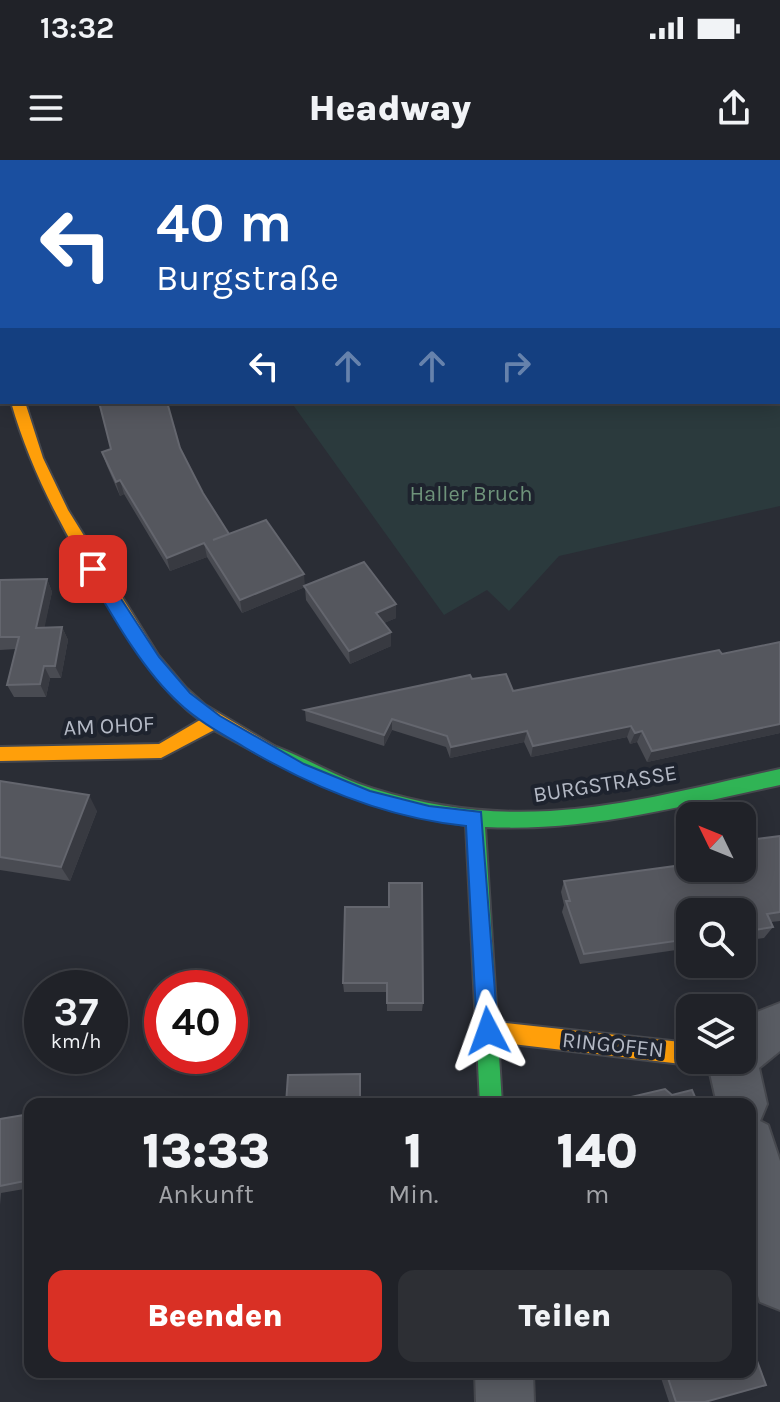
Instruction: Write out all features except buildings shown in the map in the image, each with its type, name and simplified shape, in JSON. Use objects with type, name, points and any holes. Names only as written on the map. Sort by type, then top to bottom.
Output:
[{"type":"street","name":"BURGSTRASSE","points":[[12,406],[34,463],[59,512],[153,662],[184,697],[214,721],[297,769],[368,798],[429,814],[530,821],[601,814],[780,777]]},
{"type":"street","name":"AM OHOF","points":[[0,754],[161,751],[214,721]]},
{"type":"street","points":[[475,818],[491,1098]]},
{"type":"street","points":[[756,1038],[763,1032],[780,1027]]},
{"type":"street","name":"RINGOFEN","points":[[488,1031],[676,1052]]},
{"type":"street","points":[[735,1074],[741,1098]]},
{"type":"street","points":[[756,1171],[780,1282]]},
{"type":"street","points":[[504,1378],[505,1402]]},
{"type":"green space","name":"Haller Bruch","points":[[292,404],[780,404],[780,506],[559,556],[509,611],[487,590],[444,615]]},
{"type":"traffic: fast","points":[[268,751],[337,784],[409,807],[484,819],[522,821],[588,817],[643,808],[780,777]]},
{"type":"traffic: fast","points":[[475,818],[491,1098]]},
{"type":"traffic: slow","points":[[19,404],[36,458],[60,510],[152,659],[180,693],[199,710],[268,751]]},
{"type":"traffic: slow","points":[[0,754],[161,751],[214,721]]},
{"type":"traffic: slow","points":[[488,1031],[676,1052]]},
{"type":"route","points":[[93,569],[153,662],[184,697],[214,721],[297,769],[368,798],[429,814],[475,818],[488,1031]]}]
